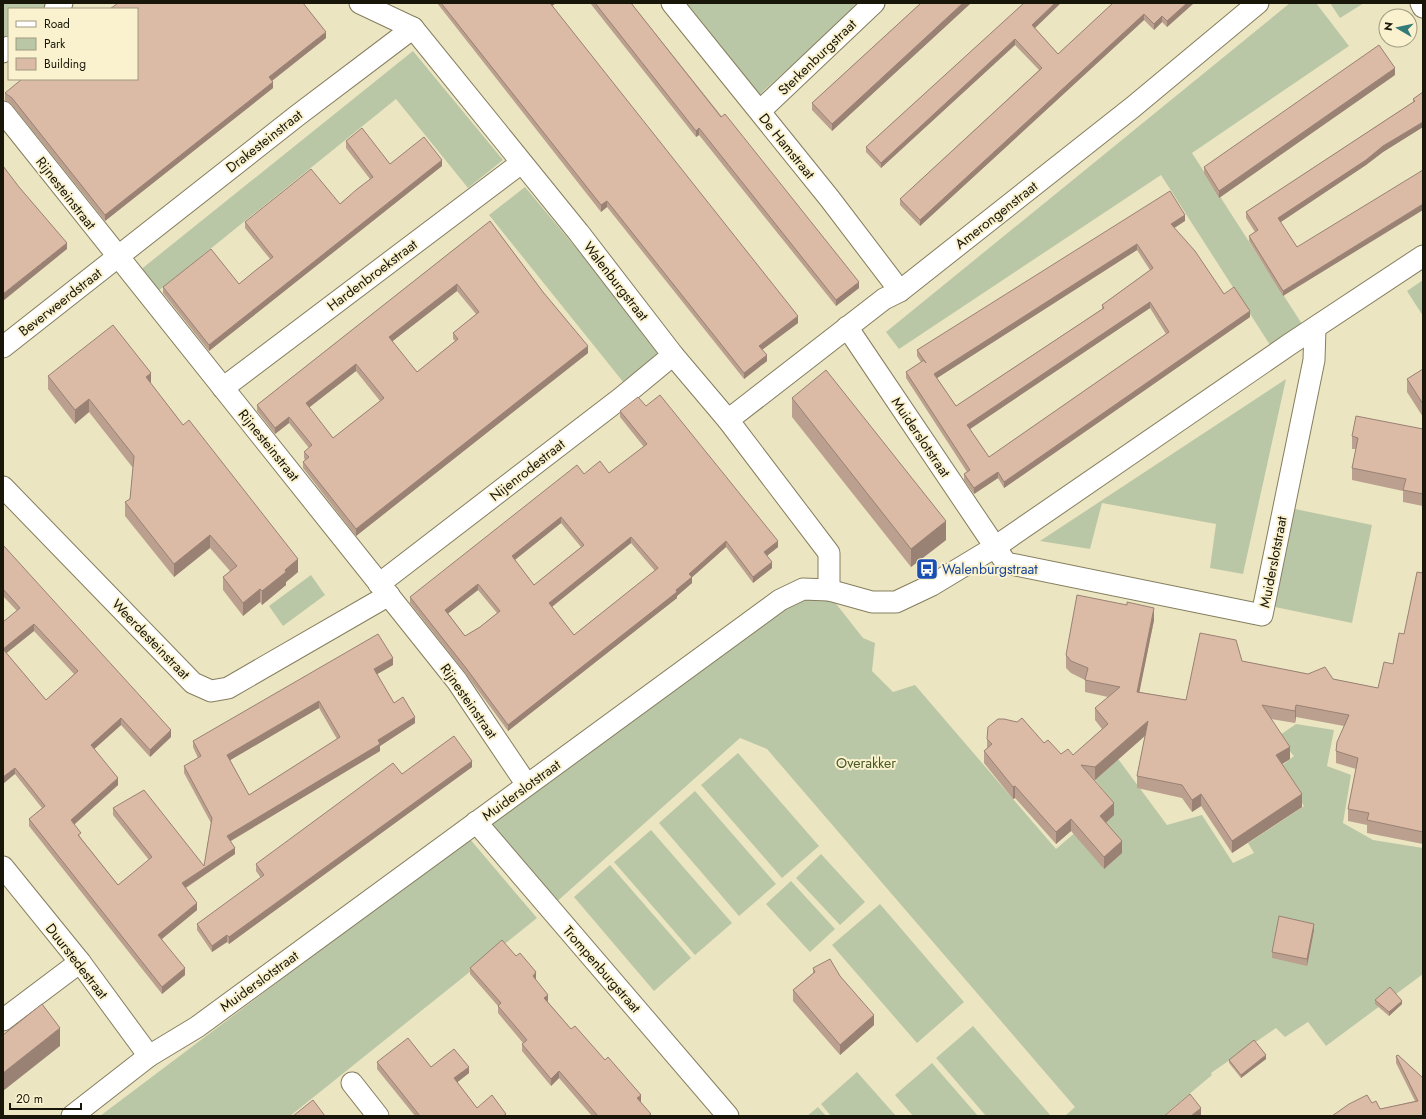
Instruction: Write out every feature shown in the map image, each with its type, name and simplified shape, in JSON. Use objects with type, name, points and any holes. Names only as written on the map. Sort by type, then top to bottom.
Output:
[{"type":"street","name":"Walenburgstraat","points":[[360,3],[413,28],[579,233],[673,355],[728,420],[829,553],[829,590]]},
{"type":"street","name":"De Hamstraat","points":[[672,3],[830,199],[900,291]]},
{"type":"street","name":"Sterkenburgstraat","points":[[760,111],[874,3]]},
{"type":"street","name":"Amerongenstraat","points":[[728,420],[884,299],[900,291],[1133,107],[1258,3]]},
{"type":"street","points":[[1421,3],[1423,7]]},
{"type":"street","name":"Drakesteinstraat","points":[[117,257],[413,28]]},
{"type":"street","name":"Rijnesteinstraat","points":[[3,112],[117,257],[457,681],[527,785]]},
{"type":"street","name":"Hardenbroekstraat","points":[[223,388],[521,163]]},
{"type":"street","name":"Muiderslotstraat","points":[[72,1116],[149,1056],[197,1027],[780,600],[803,589],[829,590],[872,602],[896,602],[932,585],[995,547],[1423,256]]},
{"type":"street","name":"Beverweerdstraat","points":[[3,347],[117,257]]},
{"type":"street","name":"Muiderslotstraat","points":[[847,327],[1006,563],[1262,615],[1314,360],[1315,328]]},
{"type":"street","name":"Nijenrodestraat","points":[[384,589],[673,355]]},
{"type":"street","name":"Weerdesteinstraat","points":[[3,487],[193,683],[211,691],[228,688],[384,589]]},
{"type":"street","name":"Trompenburgstraat","points":[[476,822],[728,1116]]},
{"type":"street","name":"Duurstedestraat","points":[[3,867],[80,962],[149,1056]]},
{"type":"street","points":[[3,1020],[80,962]]},
{"type":"street","points":[[352,1083],[378,1116]]},
{"type":"green space","points":[[3,3],[48,3],[42,8],[8,8],[8,35],[3,39]]},
{"type":"green space","points":[[684,3],[860,3],[758,96]]},
{"type":"green space","points":[[1290,3],[1316,3],[1349,46],[1192,153],[1302,324],[1270,345],[1161,175],[899,349],[886,332]]},
{"type":"green space","points":[[1330,3],[1364,3],[1340,18]]},
{"type":"green space","points":[[413,51],[503,160],[468,188],[396,99],[157,292],[139,271]]},
{"type":"green space","points":[[525,187],[660,348],[659,356],[624,383],[489,215]]},
{"type":"green space","points":[[1423,280],[1423,316],[1407,291]]},
{"type":"green space","points":[[1286,379],[1243,574],[1210,568],[1216,524],[1102,503],[1090,549],[1040,541]]},
{"type":"green space","points":[[1295,509],[1372,525],[1352,623],[1275,607]]},
{"type":"green space","points":[[311,575],[325,595],[283,626],[269,606]]},
{"type":"green space","name":"Overakker","points":[[809,590],[826,591],[863,638],[875,643],[872,671],[893,692],[915,685],[1056,849],[1112,801],[1084,766],[1110,748],[1167,825],[1202,815],[1233,863],[1254,853],[1248,843],[1304,806],[1280,767],[1294,756],[1277,737],[1296,724],[1334,730],[1327,766],[1351,775],[1343,823],[1373,840],[1423,848],[1423,974],[1326,1046],[1308,1022],[1285,1037],[1276,1028],[1211,1073],[1212,1075],[1163,1116],[1065,1116],[1075,1107],[767,749],[740,738],[553,905],[486,826]]},
{"type":"green space","points":[[738,753],[819,846],[782,878],[701,785]]},
{"type":"green space","points":[[695,791],[776,884],[739,916],[659,823]]},
{"type":"green space","points":[[651,830],[732,923],[695,955],[614,862]]},
{"type":"green space","points":[[469,838],[537,918],[290,1116],[100,1116]]},
{"type":"green space","points":[[821,854],[865,902],[840,925],[796,878]]},
{"type":"green space","points":[[610,865],[691,958],[654,991],[574,897]]},
{"type":"green space","points":[[791,881],[835,929],[810,952],[766,904]]},
{"type":"green space","points":[[880,904],[964,1002],[917,1043],[832,945]]},
{"type":"green space","points":[[973,1026],[1051,1116],[986,1116],[936,1058]]},
{"type":"green space","points":[[932,1063],[978,1116],[913,1116],[895,1095]]},
{"type":"green space","points":[[857,1072],[896,1116],[831,1116],[821,1104]]},
{"type":"green space","points":[[818,1107],[826,1116],[807,1116]]},
{"type":"building","points":[[118,3],[303,3],[326,32],[269,77],[273,82],[105,215],[12,98],[5,93],[21,80],[138,80],[138,8],[111,8]]},
{"type":"building","points":[[441,3],[550,3],[798,316],[759,346],[767,355],[744,373],[607,201],[601,205]]},
{"type":"building","points":[[595,3],[631,3],[721,117],[725,114],[859,282],[836,300],[699,128],[696,131]]},
{"type":"building","points":[[921,3],[963,3],[832,124],[812,103]]},
{"type":"building","points":[[1024,3],[1055,3],[1032,25],[1058,54],[1113,3],[1187,3],[1167,21],[1162,16],[1154,24],[1144,14],[920,220],[900,199],[1042,68],[1015,39],[881,163],[866,147]]},
{"type":"building","points":[[1378,46],[1378,48],[1381,48],[1395,68],[1219,191],[1204,167]]},
{"type":"building","points":[[1423,92],[1423,122],[1383,146],[1366,160],[1278,218],[1297,247],[1423,170],[1423,204],[1283,291],[1249,236],[1258,230],[1246,212],[1415,101],[1413,99]]},
{"type":"building","points":[[362,128],[390,164],[424,137],[442,160],[209,345],[163,287],[211,249],[239,284],[273,257],[245,222],[311,169],[340,204],[373,177],[346,141]]},
{"type":"building","points":[[3,166],[67,243],[3,294]]},
{"type":"building","points":[[1170,191],[1185,215],[1171,224],[1195,251],[1224,294],[1234,287],[1250,311],[1004,482],[998,472],[974,488],[964,474],[970,470],[906,372],[924,360],[917,350]],"holes":[[[1137,244],[1153,268],[1102,305],[1104,308],[956,406],[934,374]],[[1150,302],[1169,332],[989,457],[967,425]]]},
{"type":"building","points":[[490,221],[543,292],[588,346],[356,529],[303,462],[309,457],[304,452],[312,445],[289,417],[275,428],[257,405]],"holes":[[[457,284],[479,312],[453,333],[458,339],[417,372],[389,337]],[[356,364],[384,398],[333,438],[306,403]]]},
{"type":"building","points":[[113,325],[151,373],[146,377],[183,425],[189,420],[298,559],[285,570],[286,572],[262,591],[260,589],[243,603],[223,577],[237,566],[210,535],[174,564],[125,502],[130,499],[134,456],[89,399],[75,410],[48,376]]},
{"type":"building","points":[[1423,369],[1423,404],[1407,379]]},
{"type":"building","points":[[826,370],[946,521],[911,549],[792,398]]},
{"type":"building","points":[[660,395],[778,541],[764,552],[772,562],[753,577],[726,541],[689,574],[692,577],[676,590],[677,592],[508,725],[466,668],[410,597],[577,465],[584,474],[600,461],[609,473],[647,444],[620,411],[638,397],[646,406]],"holes":[[[561,517],[584,545],[534,585],[512,556]],[[631,537],[658,568],[574,635],[549,603]],[[478,584],[500,611],[480,627],[465,636],[445,610]]]},
{"type":"building","points":[[1356,416],[1423,429],[1423,494],[1403,490],[1406,479],[1352,468],[1358,438],[1352,436]]},
{"type":"building","points":[[3,545],[171,730],[150,750],[121,718],[91,745],[118,778],[71,820],[81,833],[78,835],[118,885],[152,857],[113,808],[144,790],[204,866],[212,818],[184,766],[201,756],[193,741],[378,634],[393,658],[374,669],[394,703],[403,697],[415,717],[378,740],[380,744],[227,836],[235,848],[182,883],[197,903],[158,935],[185,968],[162,987],[29,819],[45,806],[15,768],[3,777],[3,649],[3,622],[20,608],[3,589]],"holes":[[[34,624],[78,671],[46,700],[3,649]],[[319,701],[340,737],[249,795],[227,755]]]},
{"type":"building","points":[[1417,572],[1423,573],[1423,832],[1367,820],[1369,813],[1348,809],[1358,758],[1336,751],[1337,742],[1349,715],[1296,705],[1295,711],[1262,705],[1290,747],[1276,755],[1302,794],[1232,841],[1201,794],[1192,800],[1182,785],[1137,776],[1148,721],[1095,767],[1081,765],[1114,803],[1100,816],[1122,841],[1104,857],[1071,819],[1056,832],[1015,786],[1013,787],[984,751],[992,744],[987,739],[988,727],[998,719],[1017,722],[1022,718],[1044,743],[1048,740],[1061,754],[1068,749],[1073,755],[1108,724],[1095,708],[1120,687],[1085,680],[1088,668],[1071,661],[1066,655],[1077,595],[1127,605],[1127,602],[1154,608],[1137,692],[1186,700],[1200,633],[1236,640],[1242,661],[1308,674],[1325,667],[1333,679],[1378,688],[1384,662],[1393,664],[1399,633],[1404,634]]},
{"type":"building","points":[[454,736],[472,761],[229,937],[227,935],[212,946],[197,924],[264,875],[256,864],[393,763],[402,774]]},
{"type":"building","points":[[1279,916],[1314,924],[1307,959],[1272,952]]},
{"type":"building","points":[[502,940],[516,956],[520,953],[536,972],[533,976],[548,995],[544,998],[571,1029],[575,1026],[605,1060],[608,1057],[641,1095],[637,1098],[651,1114],[648,1116],[598,1116],[559,1071],[551,1079],[522,1044],[527,1040],[498,1006],[501,1003],[470,968]]},
{"type":"building","points":[[830,959],[840,976],[874,1015],[840,1045],[793,990],[815,972],[813,968]]},
{"type":"building","points":[[1390,987],[1402,1001],[1389,1012],[1375,1000]]},
{"type":"building","points":[[42,1004],[60,1028],[3,1073],[3,1035]]},
{"type":"building","points":[[408,1038],[431,1067],[454,1049],[469,1067],[454,1078],[477,1108],[492,1095],[506,1114],[503,1116],[420,1116],[377,1062]]},
{"type":"building","points":[[1254,1040],[1266,1055],[1241,1075],[1229,1060]]},
{"type":"building","points":[[1398,1055],[1423,1078],[1423,1116],[1332,1116],[1349,1104],[1367,1095],[1372,1103],[1376,1101],[1380,1109],[1418,1101],[1396,1056]]},
{"type":"building","points":[[1190,1094],[1201,1108],[1191,1116],[1164,1116]]},
{"type":"building","points":[[313,1100],[325,1116],[293,1116]]},
{"type":"place","name":"Walenburgstraat","points":[[927,569]]}]
